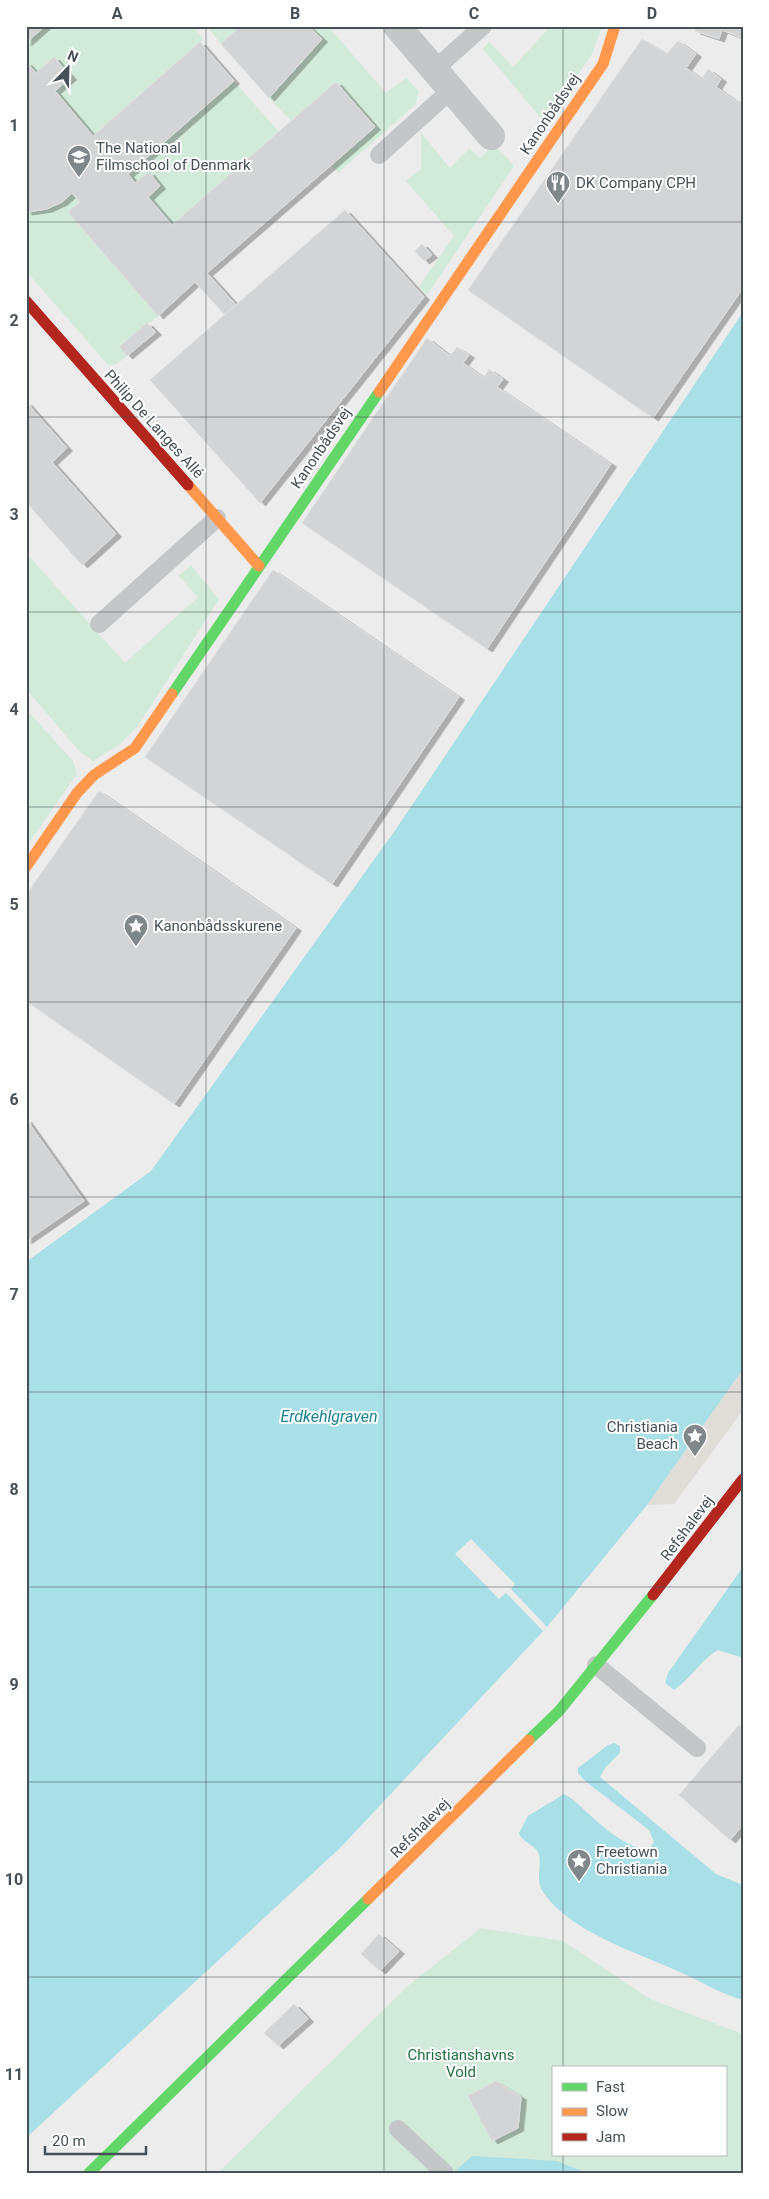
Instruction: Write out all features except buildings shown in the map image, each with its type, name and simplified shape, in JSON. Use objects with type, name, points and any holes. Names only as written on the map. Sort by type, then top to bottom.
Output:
[{"type":"street","points":[[397,26],[491,136]]},
{"type":"street","name":"Kanonbådsvej","points":[[26,866],[77,793],[94,775],[135,748],[603,64],[615,26]]},
{"type":"street","name":"Philip De Langes Allé","points":[[26,301],[259,566]]},
{"type":"street","name":"Refshalevej","points":[[88,2173],[559,1711],[681,1561],[743,1479]]},
{"type":"lane","points":[[378,155],[443,80],[482,26]]},
{"type":"lane","points":[[100,624],[217,518]]},
{"type":"lane","points":[[596,1665],[697,1748]]},
{"type":"lane","points":[[398,2129],[445,2173]]},
{"type":"green space","points":[[45,26],[193,26],[203,39],[93,136],[55,91],[71,77],[54,57],[36,73],[26,62],[26,43]]},
{"type":"green space","points":[[207,26],[240,26],[221,44]]},
{"type":"green space","points":[[308,26],[328,26],[386,93],[406,78],[419,91],[415,105],[338,173],[332,166],[375,126],[336,82],[291,121],[269,98],[322,39]]},
{"type":"green space","points":[[546,26],[602,26],[592,54],[545,123],[483,49],[489,42],[513,67],[548,29]]},
{"type":"green space","points":[[234,81],[279,132],[172,225],[148,197],[160,186],[149,172],[135,183],[128,174]]},
{"type":"green space","points":[[421,133],[450,168],[470,148],[480,158],[494,144],[514,166],[427,295],[419,286],[454,236],[406,181],[421,169]]},
{"type":"green space","points":[[72,193],[80,202],[69,213],[158,316],[120,347],[127,356],[117,364],[108,365],[26,271],[26,212],[39,211],[51,207]]},
{"type":"green space","points":[[26,553],[125,663],[198,597],[179,576],[191,565],[219,599],[138,726],[120,744],[93,761],[79,751],[26,689]]},
{"type":"green space","points":[[27,710],[73,761],[77,774],[26,847]]},
{"type":"green space","name":"Christianshavns Vold","points":[[481,1928],[563,1941],[650,1999],[743,2034],[743,2173],[587,2173],[557,2161],[453,2173],[218,2173],[409,1985]]},
{"type":"sand","name":"Christiania Beach","points":[[743,1369],[743,1410],[674,1504],[647,1505]]},
{"type":"water","name":"Erdkehlgraven","points":[[743,312],[743,1369],[647,1505],[547,1627],[341,1847],[26,2138],[26,1262],[151,1171],[396,829]]},
{"type":"water","points":[[743,1567],[743,1658],[718,1650],[674,1690],[665,1683],[668,1673]]},
{"type":"water","points":[[614,1743],[620,1746],[620,1753],[605,1768],[600,1777],[716,1874],[743,1885],[743,2000],[625,1949],[587,1930],[570,1919],[543,1892],[539,1883],[540,1860],[538,1852],[519,1833],[528,1816],[564,1794],[627,1843],[649,1850],[654,1842],[649,1830],[585,1781],[578,1773],[578,1768],[608,1745]]},
{"type":"water","points":[[472,2156],[557,2161],[587,2173],[453,2173]]},
{"type":"pier","points":[[471,1539],[515,1584],[511,1589],[547,1627],[543,1631],[506,1593],[499,1599],[455,1554]]},
{"type":"traffic: fast","points":[[172,694],[379,392]]},
{"type":"traffic: fast","points":[[529,1740],[559,1711],[653,1595]]},
{"type":"traffic: fast","points":[[89,2173],[368,1899]]},
{"type":"traffic: slow","points":[[379,392],[603,64],[615,26]]},
{"type":"traffic: slow","points":[[188,485],[259,566]]},
{"type":"traffic: slow","points":[[26,867],[77,793],[94,775],[135,748],[172,694]]},
{"type":"traffic: slow","points":[[368,1899],[529,1740]]},
{"type":"traffic: jam","points":[[26,301],[188,485]]},
{"type":"traffic: jam","points":[[653,1595],[743,1479]]},
{"type":"place","name":"The National Filmschool of Denmark","points":[[79,178]]},
{"type":"place","name":"DK Company CPH","points":[[558,204]]},
{"type":"place","name":"Kanonbådsskurene","points":[[136,947]]},
{"type":"place","name":"Christiania Beach","points":[[695,1457]]},
{"type":"place","name":"Freetown Christiania","points":[[579,1882]]}]
